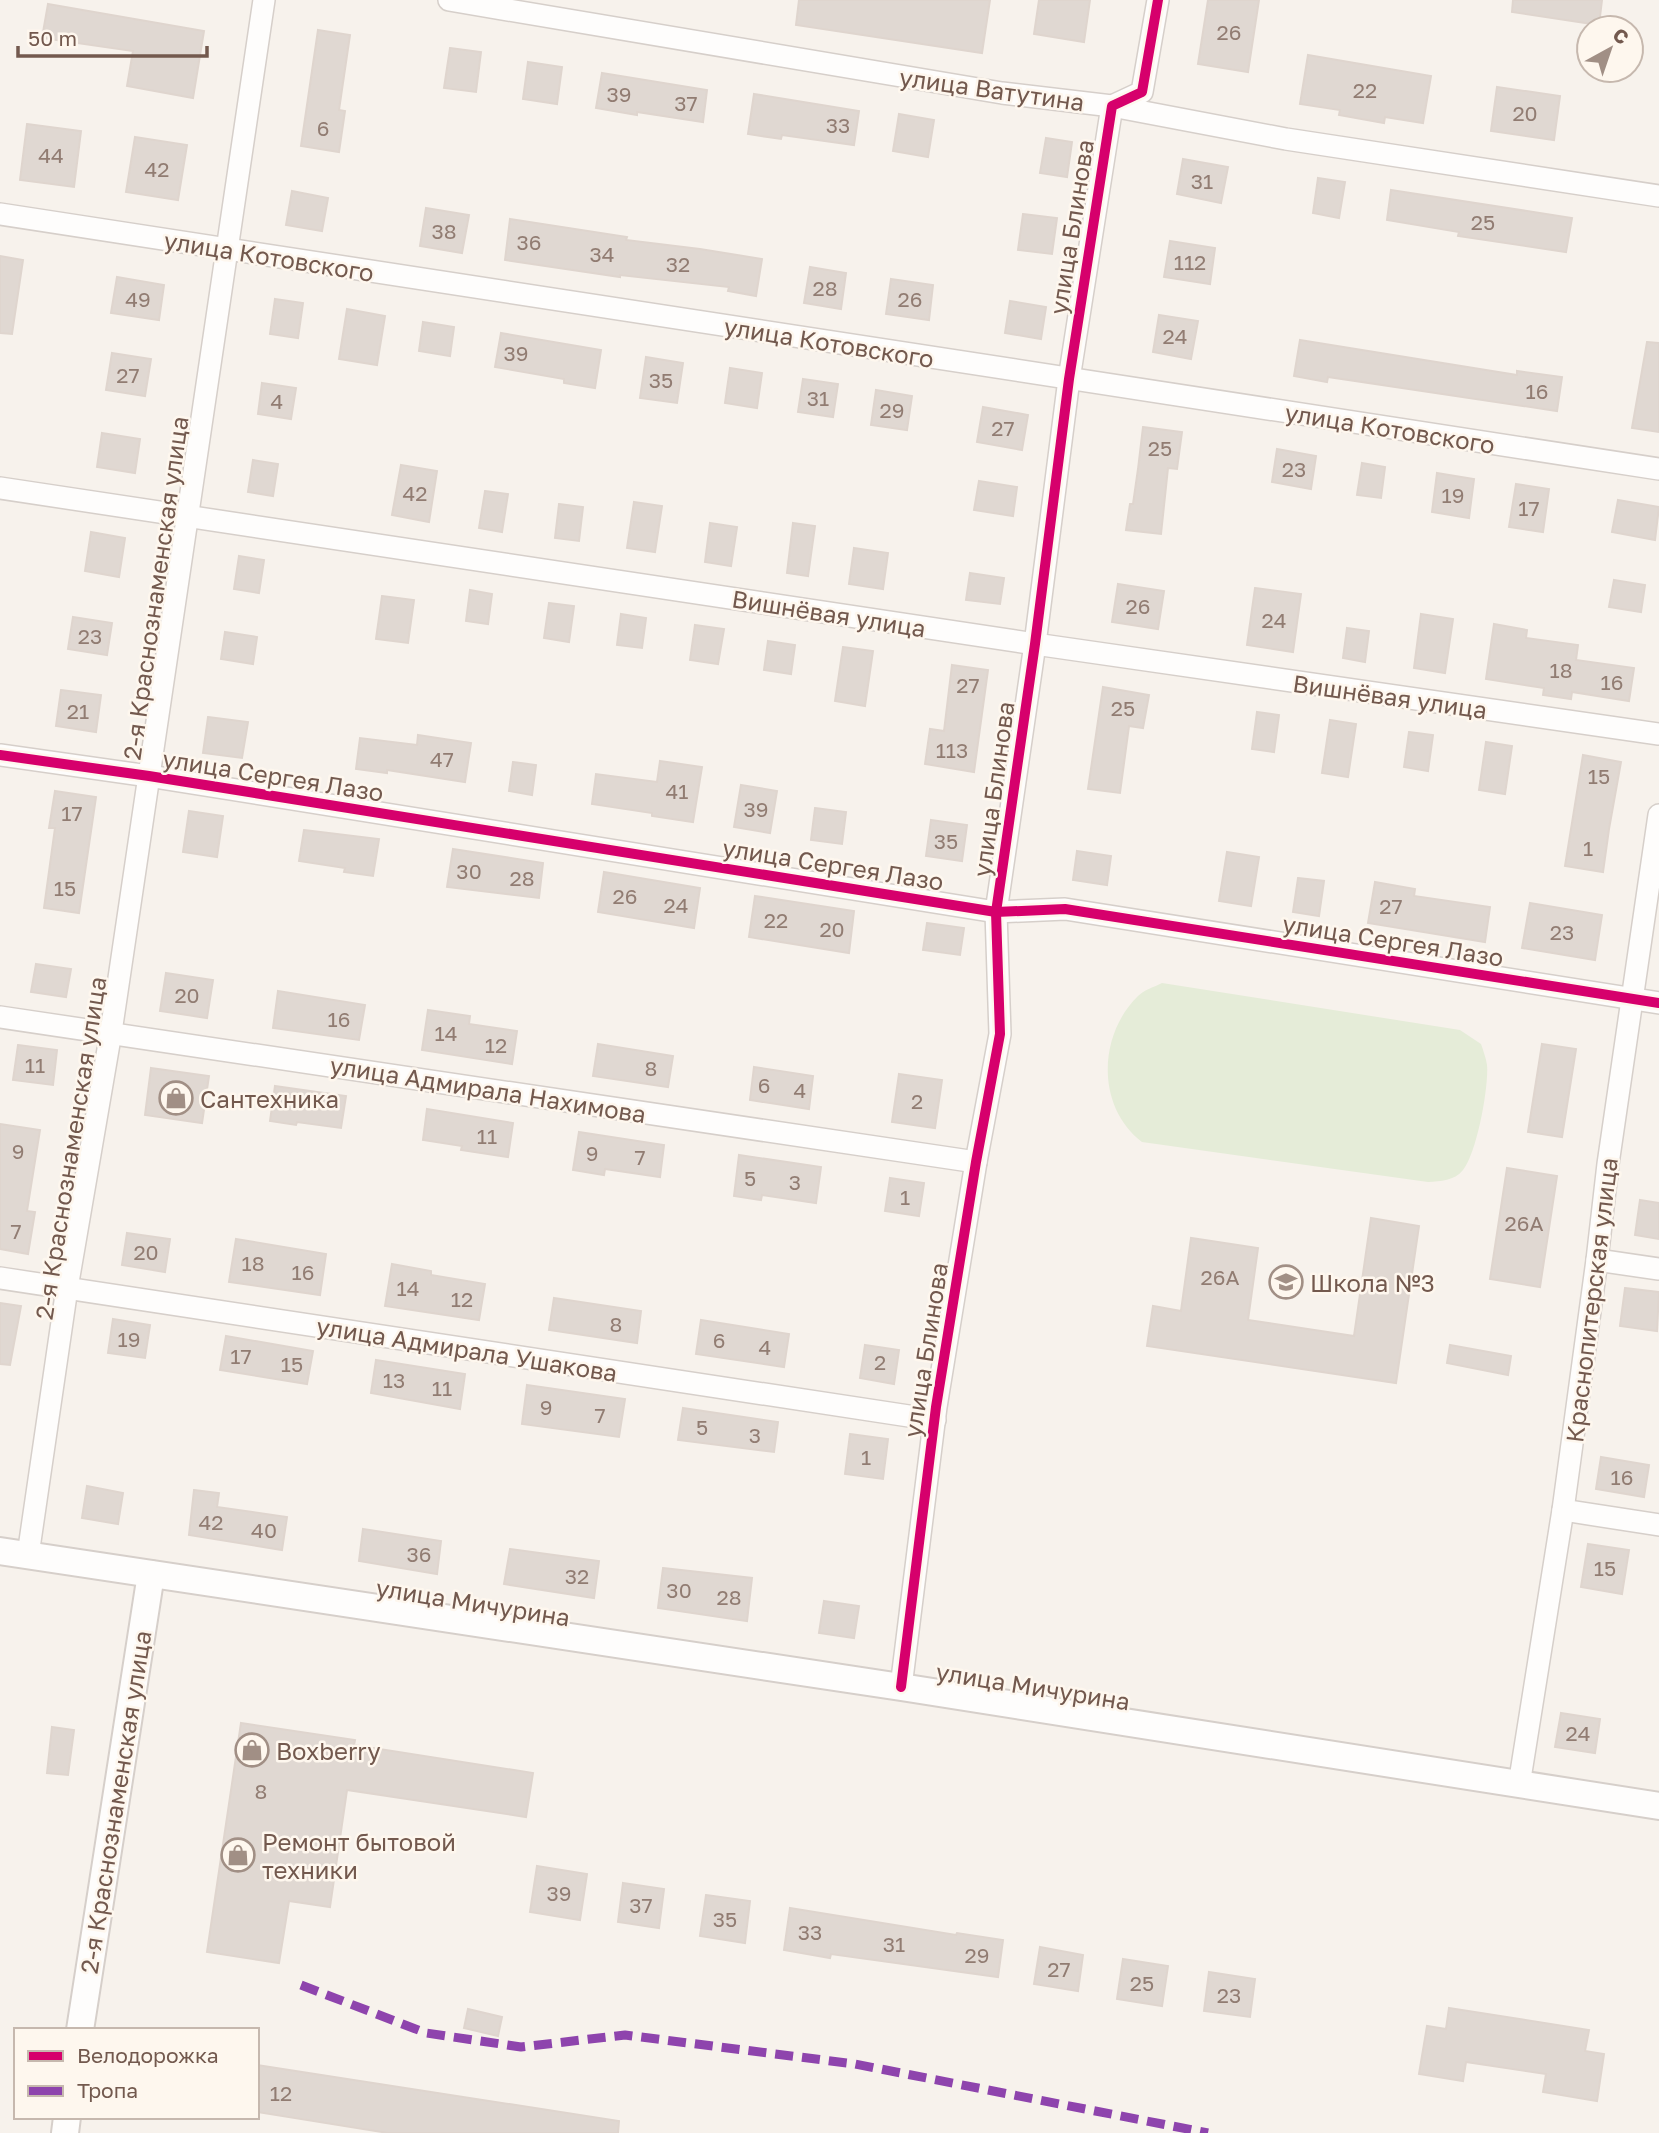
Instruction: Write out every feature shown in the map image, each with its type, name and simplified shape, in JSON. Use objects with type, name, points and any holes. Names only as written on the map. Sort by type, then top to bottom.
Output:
[{"type":"street","name":"2-я Краснознаменская улица","points":[[28,1555],[67,1288],[111,1032],[264,0]]},
{"type":"street","name":"улица Ватутина","points":[[449,0],[988,91],[1112,106],[1286,139],[1659,196]]},
{"type":"street","points":[[1112,106],[1142,92],[1158,0]]},
{"type":"street","name":"улица Блинова","points":[[901,1687],[935,1420],[976,1162],[1000,1034],[996,912],[1035,644],[1069,379],[1112,106]]},
{"type":"street","name":"улица Котовского","points":[[0,214],[1659,469]]},
{"type":"street","name":"Вишнёвая улица","points":[[0,488],[1035,644],[1659,734]]},
{"type":"street","name":"улица Сергея Лазо","points":[[0,755],[149,776],[996,912],[1066,909],[1659,1003]]},
{"type":"street","name":"Краснопитерская улица","points":[[1519,1784],[1563,1510],[1630,998],[1659,815]]},
{"type":"street","name":"улица Адмирала Нахимова","points":[[0,1017],[976,1162]]},
{"type":"street","points":[[1597,1260],[1659,1269]]},
{"type":"street","name":"улица Адмирала Ушакова","points":[[0,1278],[935,1420]]},
{"type":"street","points":[[1563,1510],[1659,1525]]},
{"type":"street","name":"улица Мичурина","points":[[0,1550],[1659,1806]]},
{"type":"street","name":"2-я Краснознаменская улица","points":[[80,2028],[151,1574]]},
{"type":"green space","points":[[1162,983],[1460,1030],[1481,1044],[1487,1065],[1481,1119],[1473,1149],[1463,1170],[1451,1178],[1428,1182],[1142,1142],[1127,1127],[1116,1110],[1110,1091],[1110,1050],[1115,1030],[1125,1012],[1140,994]]},
{"type":"building","points":[[799,0],[990,0],[982,53],[796,25]]},
{"type":"building","points":[[1039,0],[1090,0],[1084,42],[1034,34]]},
{"type":"building","points":[[1208,0],[1259,0],[1248,72],[1198,64]]},
{"type":"building","points":[[1513,0],[1602,0],[1600,14],[1575,14],[1575,21],[1512,12]]},
{"type":"building","points":[[48,4],[204,31],[193,98],[127,86],[133,51],[42,38]]},
{"type":"building","points":[[318,30],[350,35],[339,110],[345,111],[339,152],[301,146]]},
{"type":"building","points":[[450,48],[481,52],[476,92],[444,88]]},
{"type":"building","points":[[1308,55],[1431,76],[1423,123],[1385,117],[1384,123],[1339,115],[1340,110],[1300,104]]},
{"type":"building","points":[[528,62],[562,67],[557,104],[523,99]]},
{"type":"building","points":[[602,73],[707,90],[703,122],[596,108]]},
{"type":"building","points":[[1497,87],[1560,96],[1554,140],[1491,131]]},
{"type":"building","points":[[754,94],[859,111],[854,145],[782,135],[781,139],[748,134]]},
{"type":"building","points":[[899,114],[934,120],[928,157],[893,151]]},
{"type":"building","points":[[27,124],[81,131],[74,187],[20,180]]},
{"type":"building","points":[[135,137],[187,145],[178,200],[126,192]]},
{"type":"building","points":[[1046,138],[1072,142],[1067,177],[1040,173]]},
{"type":"building","points":[[1183,159],[1228,167],[1221,203],[1177,194]]},
{"type":"building","points":[[1318,178],[1345,182],[1339,218],[1313,213]]},
{"type":"building","points":[[1391,190],[1572,218],[1566,252],[1458,236],[1459,232],[1387,220]]},
{"type":"building","points":[[292,191],[328,198],[322,231],[286,225]]},
{"type":"building","points":[[426,208],[469,215],[462,253],[420,246]]},
{"type":"building","points":[[1023,214],[1057,218],[1052,254],[1018,250]]},
{"type":"building","points":[[510,219],[627,237],[626,240],[762,259],[756,296],[728,291],[729,287],[620,277],[505,260]]},
{"type":"building","points":[[1170,241],[1215,248],[1210,284],[1164,277]]},
{"type":"building","points":[[0,256],[23,260],[12,334],[0,333]]},
{"type":"building","points":[[810,267],[846,273],[841,309],[804,303]]},
{"type":"building","points":[[117,277],[164,285],[159,320],[111,313]]},
{"type":"building","points":[[891,279],[933,285],[929,320],[886,314]]},
{"type":"building","points":[[275,299],[303,303],[298,338],[270,334]]},
{"type":"building","points":[[1010,301],[1046,307],[1041,339],[1005,333]]},
{"type":"building","points":[[347,309],[385,316],[377,365],[339,359]]},
{"type":"building","points":[[1159,315],[1198,321],[1191,359],[1153,352]]},
{"type":"building","points":[[423,322],[454,327],[450,356],[419,351]]},
{"type":"building","points":[[501,333],[601,350],[595,388],[564,383],[564,379],[495,367]]},
{"type":"building","points":[[1300,340],[1517,375],[1517,371],[1562,377],[1557,411],[1328,377],[1327,382],[1294,376]]},
{"type":"building","points":[[1647,342],[1659,343],[1659,432],[1632,428]]},
{"type":"building","points":[[112,353],[151,359],[145,396],[106,390]]},
{"type":"building","points":[[646,357],[683,363],[677,403],[640,398]]},
{"type":"building","points":[[730,368],[762,373],[757,408],[725,403]]},
{"type":"building","points":[[803,379],[838,384],[833,417],[798,412]]},
{"type":"building","points":[[262,383],[296,388],[291,419],[258,414]]},
{"type":"building","points":[[876,390],[912,396],[907,430],[871,425]]},
{"type":"building","points":[[983,407],[1028,415],[1022,450],[977,442]]},
{"type":"building","points":[[1143,427],[1182,432],[1177,469],[1168,468],[1161,534],[1126,530],[1130,504],[1133,504]]},
{"type":"building","points":[[102,433],[140,439],[135,473],[97,467]]},
{"type":"building","points":[[1277,449],[1316,456],[1311,489],[1272,482]]},
{"type":"building","points":[[253,460],[278,464],[273,496],[248,492]]},
{"type":"building","points":[[1362,463],[1385,467],[1381,498],[1357,495]]},
{"type":"building","points":[[401,465],[437,471],[429,522],[392,515]]},
{"type":"building","points":[[1437,473],[1474,479],[1469,518],[1432,512]]},
{"type":"building","points":[[979,481],[1017,487],[1013,516],[974,510]]},
{"type":"building","points":[[1516,484],[1549,489],[1543,532],[1509,527]]},
{"type":"building","points":[[485,491],[508,494],[502,532],[479,528]]},
{"type":"building","points":[[1618,500],[1659,507],[1655,540],[1612,532]]},
{"type":"building","points":[[634,502],[662,506],[655,552],[627,548]]},
{"type":"building","points":[[559,504],[583,507],[579,541],[555,538]]},
{"type":"building","points":[[710,523],[737,527],[731,566],[705,562]]},
{"type":"building","points":[[793,523],[815,526],[808,576],[787,573]]},
{"type":"building","points":[[91,532],[125,538],[119,577],[85,571]]},
{"type":"building","points":[[854,548],[888,553],[883,589],[849,584]]},
{"type":"building","points":[[239,556],[264,560],[259,593],[234,589]]},
{"type":"building","points":[[970,573],[1004,578],[1000,604],[966,600]]},
{"type":"building","points":[[1614,580],[1645,585],[1641,612],[1609,607]]},
{"type":"building","points":[[1118,584],[1164,591],[1158,629],[1112,622]]},
{"type":"building","points":[[1255,588],[1301,594],[1293,652],[1247,645]]},
{"type":"building","points":[[470,590],[492,594],[488,624],[466,621]]},
{"type":"building","points":[[382,596],[414,600],[408,643],[376,639]]},
{"type":"building","points":[[549,603],[574,606],[569,642],[544,638]]},
{"type":"building","points":[[621,614],[646,618],[642,648],[617,645]]},
{"type":"building","points":[[1421,614],[1453,619],[1445,673],[1414,668]]},
{"type":"building","points":[[73,617],[112,623],[107,655],[68,649]]},
{"type":"building","points":[[1494,624],[1527,630],[1526,638],[1578,645],[1576,660],[1634,668],[1629,701],[1572,692],[1571,699],[1543,695],[1544,688],[1486,679]]},
{"type":"building","points":[[695,625],[724,629],[718,664],[690,660]]},
{"type":"building","points":[[1347,628],[1369,631],[1365,662],[1343,658]]},
{"type":"building","points":[[225,632],[257,637],[253,664],[221,659]]},
{"type":"building","points":[[768,641],[795,645],[791,674],[764,670]]},
{"type":"building","points":[[843,647],[873,651],[865,706],[835,701]]},
{"type":"building","points":[[952,665],[988,670],[974,772],[925,764],[930,729],[944,731]]},
{"type":"building","points":[[1103,687],[1149,695],[1143,728],[1129,726],[1120,793],[1088,789]]},
{"type":"building","points":[[61,690],[101,695],[96,732],[56,726]]},
{"type":"building","points":[[1257,712],[1279,715],[1274,752],[1252,749]]},
{"type":"building","points":[[208,717],[248,722],[242,758],[203,753]]},
{"type":"building","points":[[1330,720],[1356,724],[1348,777],[1322,773]]},
{"type":"building","points":[[1409,732],[1433,735],[1428,771],[1404,767]]},
{"type":"building","points":[[418,735],[471,743],[465,782],[387,770],[387,773],[356,769],[360,738],[417,745]]},
{"type":"building","points":[[1486,742],[1512,746],[1505,794],[1479,790]]},
{"type":"building","points":[[1583,755],[1621,762],[1603,872],[1565,866]]},
{"type":"building","points":[[660,761],[702,767],[693,822],[592,804],[596,774],[657,782]]},
{"type":"building","points":[[513,762],[536,765],[532,795],[509,791]]},
{"type":"building","points":[[741,785],[777,791],[770,833],[734,827]]},
{"type":"building","points":[[55,791],[96,797],[79,913],[44,908],[55,828],[49,828]]},
{"type":"building","points":[[815,808],[846,812],[842,844],[811,840]]},
{"type":"building","points":[[189,811],[223,816],[217,857],[183,852]]},
{"type":"building","points":[[931,820],[967,825],[962,861],[926,856]]},
{"type":"building","points":[[304,830],[379,839],[373,876],[344,872],[345,868],[299,861]]},
{"type":"building","points":[[453,849],[543,863],[539,898],[447,887]]},
{"type":"building","points":[[1077,851],[1111,856],[1107,885],[1073,880]]},
{"type":"building","points":[[1227,852],[1259,857],[1251,906],[1219,901]]},
{"type":"building","points":[[604,872],[700,888],[694,928],[598,912]]},
{"type":"building","points":[[1298,878],[1324,881],[1319,916],[1293,912]]},
{"type":"building","points":[[1375,882],[1415,889],[1414,896],[1490,907],[1485,942],[1368,923]]},
{"type":"building","points":[[755,896],[854,911],[849,953],[749,937]]},
{"type":"building","points":[[1530,903],[1602,915],[1595,960],[1522,948]]},
{"type":"building","points":[[927,923],[964,928],[960,955],[923,950]]},
{"type":"building","points":[[36,964],[71,969],[66,997],[31,992]]},
{"type":"building","points":[[166,973],[213,980],[207,1018],[160,1011]]},
{"type":"building","points":[[278,991],[365,1005],[359,1040],[273,1028]]},
{"type":"building","points":[[428,1010],[470,1016],[469,1024],[517,1031],[512,1064],[422,1050]]},
{"type":"building","points":[[598,1044],[673,1056],[668,1087],[593,1076]]},
{"type":"building","points":[[1542,1044],[1576,1049],[1562,1137],[1528,1132]]},
{"type":"building","points":[[18,1045],[57,1050],[53,1085],[13,1080]]},
{"type":"building","points":[[754,1067],[813,1076],[809,1109],[750,1100]]},
{"type":"building","points":[[151,1068],[209,1076],[202,1123],[145,1115]]},
{"type":"building","points":[[899,1074],[942,1080],[935,1128],[892,1122]]},
{"type":"building","points":[[275,1086],[346,1096],[341,1128],[270,1121]]},
{"type":"building","points":[[427,1109],[513,1123],[508,1157],[461,1150],[462,1146],[423,1140]]},
{"type":"building","points":[[0,1124],[40,1130],[27,1211],[35,1212],[28,1254],[0,1249]]},
{"type":"building","points":[[579,1132],[664,1145],[660,1177],[605,1169],[604,1175],[573,1170]]},
{"type":"building","points":[[739,1155],[821,1167],[816,1203],[762,1195],[761,1200],[734,1196]]},
{"type":"building","points":[[1507,1168],[1557,1176],[1540,1287],[1490,1279]]},
{"type":"building","points":[[890,1178],[924,1183],[919,1216],[885,1211]]},
{"type":"building","points":[[1640,1200],[1659,1203],[1659,1239],[1635,1235]]},
{"type":"building","points":[[1371,1218],[1419,1226],[1396,1383],[1147,1346],[1153,1306],[1181,1311],[1191,1238],[1258,1248],[1248,1320],[1354,1336]]},
{"type":"building","points":[[127,1233],[170,1239],[165,1272],[122,1265]]},
{"type":"building","points":[[236,1239],[326,1254],[320,1295],[229,1282]]},
{"type":"building","points":[[392,1264],[431,1271],[431,1275],[485,1284],[479,1320],[385,1306]]},
{"type":"building","points":[[1625,1288],[1659,1292],[1657,1331],[1620,1326]]},
{"type":"building","points":[[554,1298],[641,1311],[637,1343],[549,1330]]},
{"type":"building","points":[[0,1303],[21,1306],[10,1365],[0,1364]]},
{"type":"building","points":[[113,1319],[150,1325],[145,1358],[108,1353]]},
{"type":"building","points":[[701,1320],[789,1334],[784,1367],[696,1354]]},
{"type":"building","points":[[226,1336],[313,1351],[307,1384],[220,1370]]},
{"type":"building","points":[[865,1345],[899,1350],[894,1384],[860,1378]]},
{"type":"building","points":[[1450,1345],[1511,1356],[1508,1375],[1447,1363]]},
{"type":"building","points":[[376,1360],[465,1374],[460,1409],[371,1393]]},
{"type":"building","points":[[527,1385],[625,1399],[619,1437],[522,1424]]},
{"type":"building","points":[[683,1408],[778,1422],[774,1452],[678,1440]]},
{"type":"building","points":[[850,1434],[888,1439],[883,1479],[845,1474]]},
{"type":"building","points":[[1601,1457],[1649,1465],[1644,1497],[1596,1489]]},
{"type":"building","points":[[87,1486],[123,1493],[118,1524],[82,1518]]},
{"type":"building","points":[[194,1490],[219,1493],[217,1507],[287,1517],[282,1550],[189,1535]]},
{"type":"building","points":[[363,1529],[441,1541],[437,1574],[359,1561]]},
{"type":"building","points":[[1588,1544],[1629,1550],[1622,1594],[1581,1587]]},
{"type":"building","points":[[510,1549],[599,1561],[594,1598],[504,1584]]},
{"type":"building","points":[[663,1568],[752,1578],[747,1621],[658,1608]]},
{"type":"building","points":[[824,1601],[859,1606],[854,1638],[819,1633]]},
{"type":"building","points":[[1561,1713],[1600,1719],[1595,1753],[1555,1747]]},
{"type":"building","points":[[241,1723],[355,1740],[354,1745],[533,1773],[526,1817],[347,1790],[330,1907],[289,1901],[279,1963],[207,1952]]},
{"type":"building","points":[[52,1727],[74,1730],[68,1775],[47,1773]]},
{"type":"building","points":[[537,1866],[587,1874],[580,1920],[530,1912]]},
{"type":"building","points":[[623,1883],[664,1889],[659,1928],[618,1922]]},
{"type":"building","points":[[706,1895],[750,1901],[745,1943],[700,1936]]},
{"type":"building","points":[[790,1908],[1003,1940],[998,1977],[831,1954],[830,1958],[784,1950]]},
{"type":"building","points":[[1040,1947],[1083,1955],[1078,1991],[1034,1984]]},
{"type":"building","points":[[1123,1959],[1168,1966],[1162,2006],[1117,1999]]},
{"type":"building","points":[[1209,1972],[1255,1979],[1250,2017],[1204,2011]]},
{"type":"building","points":[[1449,2008],[1589,2030],[1585,2051],[1604,2054],[1597,2101],[1543,2092],[1546,2074],[1466,2062],[1463,2081],[1419,2074],[1427,2026],[1446,2029]]},
{"type":"building","points":[[468,2009],[502,2017],[498,2036],[464,2028]]},
{"type":"building","points":[[259,2065],[619,2121],[618,2133],[388,2133],[259,2112]]},
{"type":"marked path","points":[[301,1985],[426,2033],[521,2047],[625,2035],[855,2064],[1208,2133]]},
{"type":"cycle path","points":[[901,1687],[936,1407],[1000,1034],[996,912],[1035,644],[1069,379],[1112,106],[1142,92],[1158,0]]},
{"type":"cycle path","points":[[0,755],[149,776],[996,912],[1065,909],[1659,1003]]},
{"type":"place","name":"Сантехника","points":[[176,1098]]},
{"type":"place","name":"Школа №3","points":[[1286,1282]]},
{"type":"place","name":"Boxberry","points":[[252,1750]]},
{"type":"place","name":"Ремонт бытовой техники","points":[[238,1855]]}]
